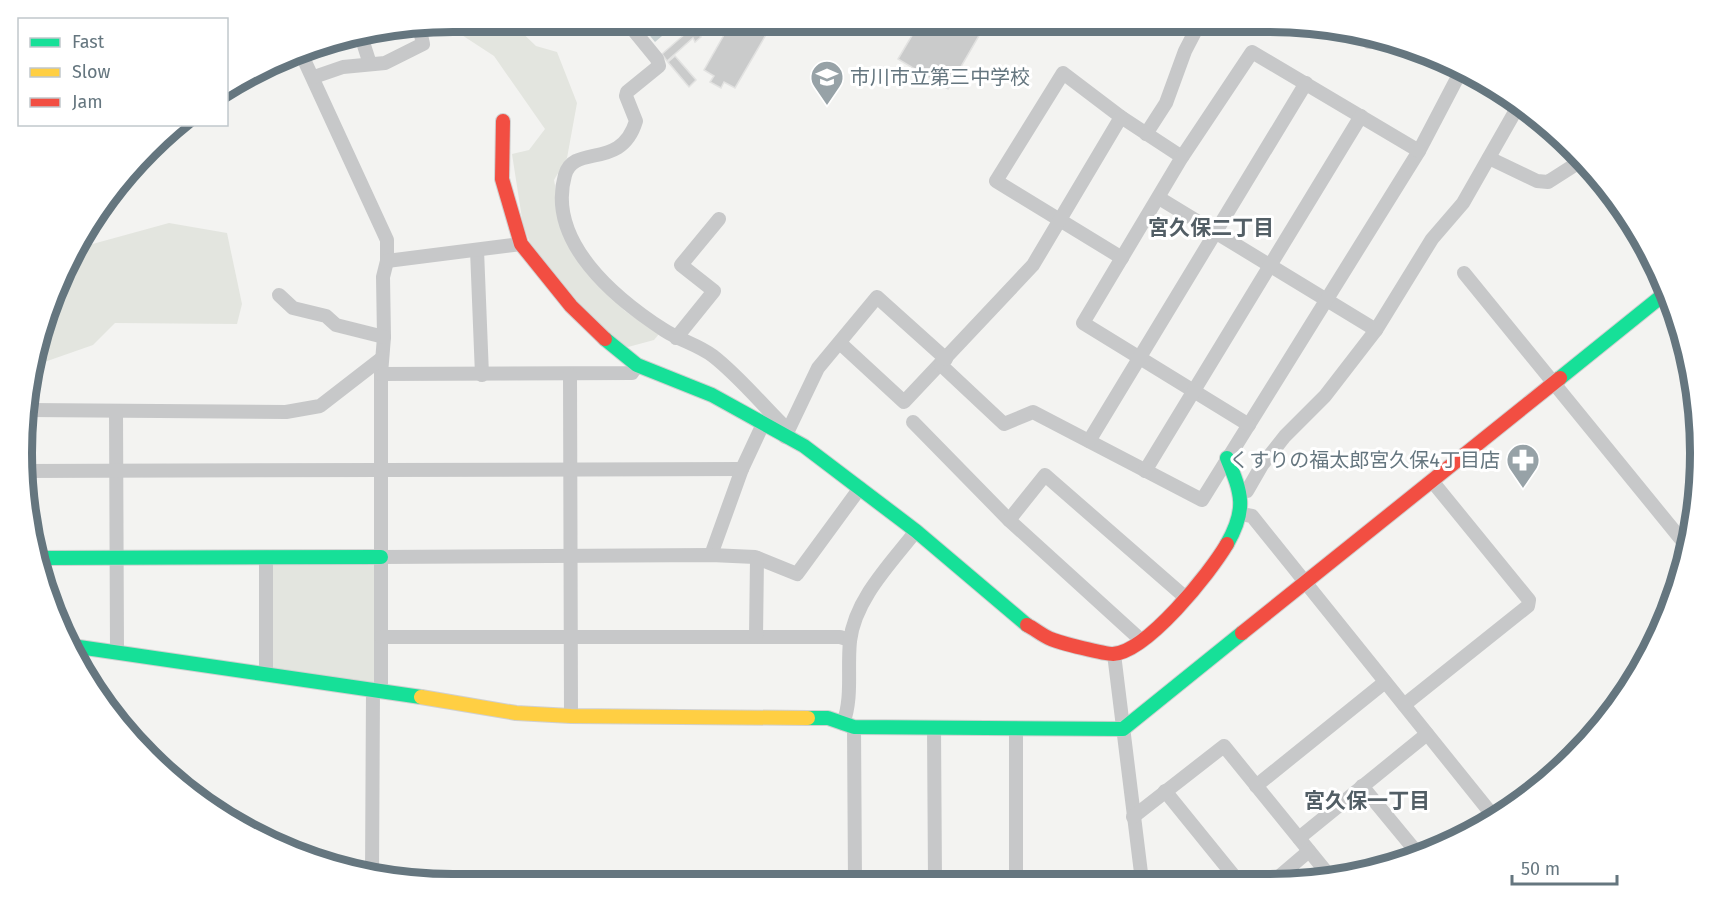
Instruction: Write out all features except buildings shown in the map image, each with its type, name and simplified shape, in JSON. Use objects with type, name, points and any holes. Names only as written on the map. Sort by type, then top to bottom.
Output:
[{"type":"street","points":[[635,32],[657,59],[659,66],[627,92],[626,96],[636,121],[620,147],[606,154],[579,159],[570,166],[563,186],[564,215],[571,235],[585,260],[618,297],[676,338],[712,355],[786,433],[916,531],[1025,623],[1050,639],[1114,654],[1142,641],[1167,620],[1217,561],[1241,514],[1241,492],[1227,458]]},
{"type":"street","points":[[1146,134],[1166,103],[1185,51],[1195,32]]},
{"type":"street","points":[[314,77],[343,67],[385,63],[423,44],[420,33]]},
{"type":"street","points":[[363,42],[370,64]]},
{"type":"street","points":[[1250,425],[1083,323],[1182,157],[1252,52],[1419,151]]},
{"type":"street","points":[[304,59],[387,240],[387,261],[383,277],[384,337],[381,374],[381,637],[377,690],[372,865]]},
{"type":"street","points":[[1122,258],[996,181],[1063,73],[1120,117],[1182,157]]},
{"type":"street","points":[[786,433],[818,368],[877,297],[1004,424],[1033,412],[1202,500],[1419,151],[1458,76]]},
{"type":"street","points":[[1089,441],[1214,231],[1306,83]]},
{"type":"street","points":[[1241,492],[1247,491],[1273,450],[1325,396],[1376,330],[1432,239],[1463,203],[1516,111]]},
{"type":"street","points":[[1145,471],[1361,116]]},
{"type":"street","points":[[840,343],[904,402],[1033,265],[1120,117]]},
{"type":"street","points":[[503,121],[502,179],[521,244],[571,306],[637,365],[712,395],[763,424],[786,433]]},
{"type":"street","points":[[1489,158],[1537,181],[1548,182],[1576,164]]},
{"type":"street","points":[[1159,198],[1376,330]]},
{"type":"street","points":[[676,338],[714,291],[681,265],[719,219]]},
{"type":"street","points":[[387,261],[521,244]]},
{"type":"street","points":[[477,250],[482,375]]},
{"type":"street","points":[[1464,273],[1681,539]]},
{"type":"street","points":[[279,295],[294,308],[326,316],[336,325],[384,337]]},
{"type":"street","points":[[79,647],[377,690],[516,713],[572,716],[828,718],[849,725],[934,728],[1123,729],[1308,583],[1660,297]]},
{"type":"street","points":[[34,410],[286,412],[320,406],[382,358]]},
{"type":"street","points":[[381,374],[632,373],[637,365]]},
{"type":"street","points":[[570,375],[572,716]]},
{"type":"street","points":[[116,411],[117,651]]},
{"type":"street","points":[[913,422],[1009,520],[1142,641]]},
{"type":"street","points":[[711,555],[742,469],[763,424]]},
{"type":"street","points":[[32,471],[742,469]]},
{"type":"street","points":[[1009,520],[1045,476],[1186,598]]},
{"type":"street","points":[[1404,705],[1528,606],[1529,600],[1432,481]]},
{"type":"street","points":[[45,558],[711,555],[757,558],[796,574],[860,488]]},
{"type":"street","points":[[1241,514],[1252,516],[1308,583],[1489,811]]},
{"type":"street","points":[[855,874],[849,725],[850,640],[857,615],[875,583],[916,531]]},
{"type":"street","points":[[266,557],[266,674]]},
{"type":"street","points":[[756,637],[757,558]]},
{"type":"street","points":[[381,637],[840,637],[850,640]]},
{"type":"street","points":[[1114,654],[1141,874]]},
{"type":"street","points":[[1256,786],[1385,682]]},
{"type":"street","points":[[934,728],[935,874]]},
{"type":"street","points":[[1016,728],[1016,874]]},
{"type":"street","points":[[1299,838],[1427,734]]},
{"type":"street","points":[[1133,817],[1224,746],[1325,870]]},
{"type":"street","points":[[1362,786],[1413,848]]},
{"type":"street","points":[[1166,791],[1233,874]]},
{"type":"street","points":[[1283,874],[1309,851]]},
{"type":"shaded area","points":[[457,32],[521,32],[536,46],[557,52],[577,103],[567,158],[554,180],[565,238],[625,311],[659,334],[654,340],[628,347],[611,339],[534,253],[523,225],[512,154],[529,150],[545,129],[494,56]]},
{"type":"shaded area","points":[[647,32],[667,32],[655,42]]},
{"type":"shaded area","points":[[169,223],[227,233],[242,304],[237,324],[115,323],[93,345],[42,363],[54,317],[86,246]]},
{"type":"shaded area","points":[[266,557],[381,557],[381,691],[266,674]]},
{"type":"traffic: fast","points":[[1560,378],[1660,297]]},
{"type":"traffic: fast","points":[[605,339],[637,365],[712,395],[804,446],[916,531],[1027,625]]},
{"type":"traffic: fast","points":[[1227,458],[1239,492],[1240,511],[1238,521],[1227,544]]},
{"type":"traffic: fast","points":[[45,558],[381,557]]},
{"type":"traffic: fast","points":[[808,718],[828,718],[854,727],[1123,729],[1242,633]]},
{"type":"traffic: fast","points":[[79,647],[421,697]]},
{"type":"traffic: slow","points":[[421,697],[516,713],[571,716],[808,718]]},
{"type":"traffic: jam","points":[[503,121],[502,179],[521,244],[571,306],[605,339]]},
{"type":"traffic: jam","points":[[1242,633],[1560,378]]},
{"type":"traffic: jam","points":[[1027,625],[1051,639],[1082,648],[1113,654],[1127,650],[1160,626],[1207,573],[1227,544]]},
{"type":"place","name":"市川市立第三中学校","points":[[827,106]]},
{"type":"place","name":"くすりの福太郎宮久保4丁目店","points":[[1523,489]]},
{"type":"district","name":"宮久保二丁目","points":[[1211,228]]},
{"type":"district","name":"宮久保一丁目","points":[[1367,801]]}]
